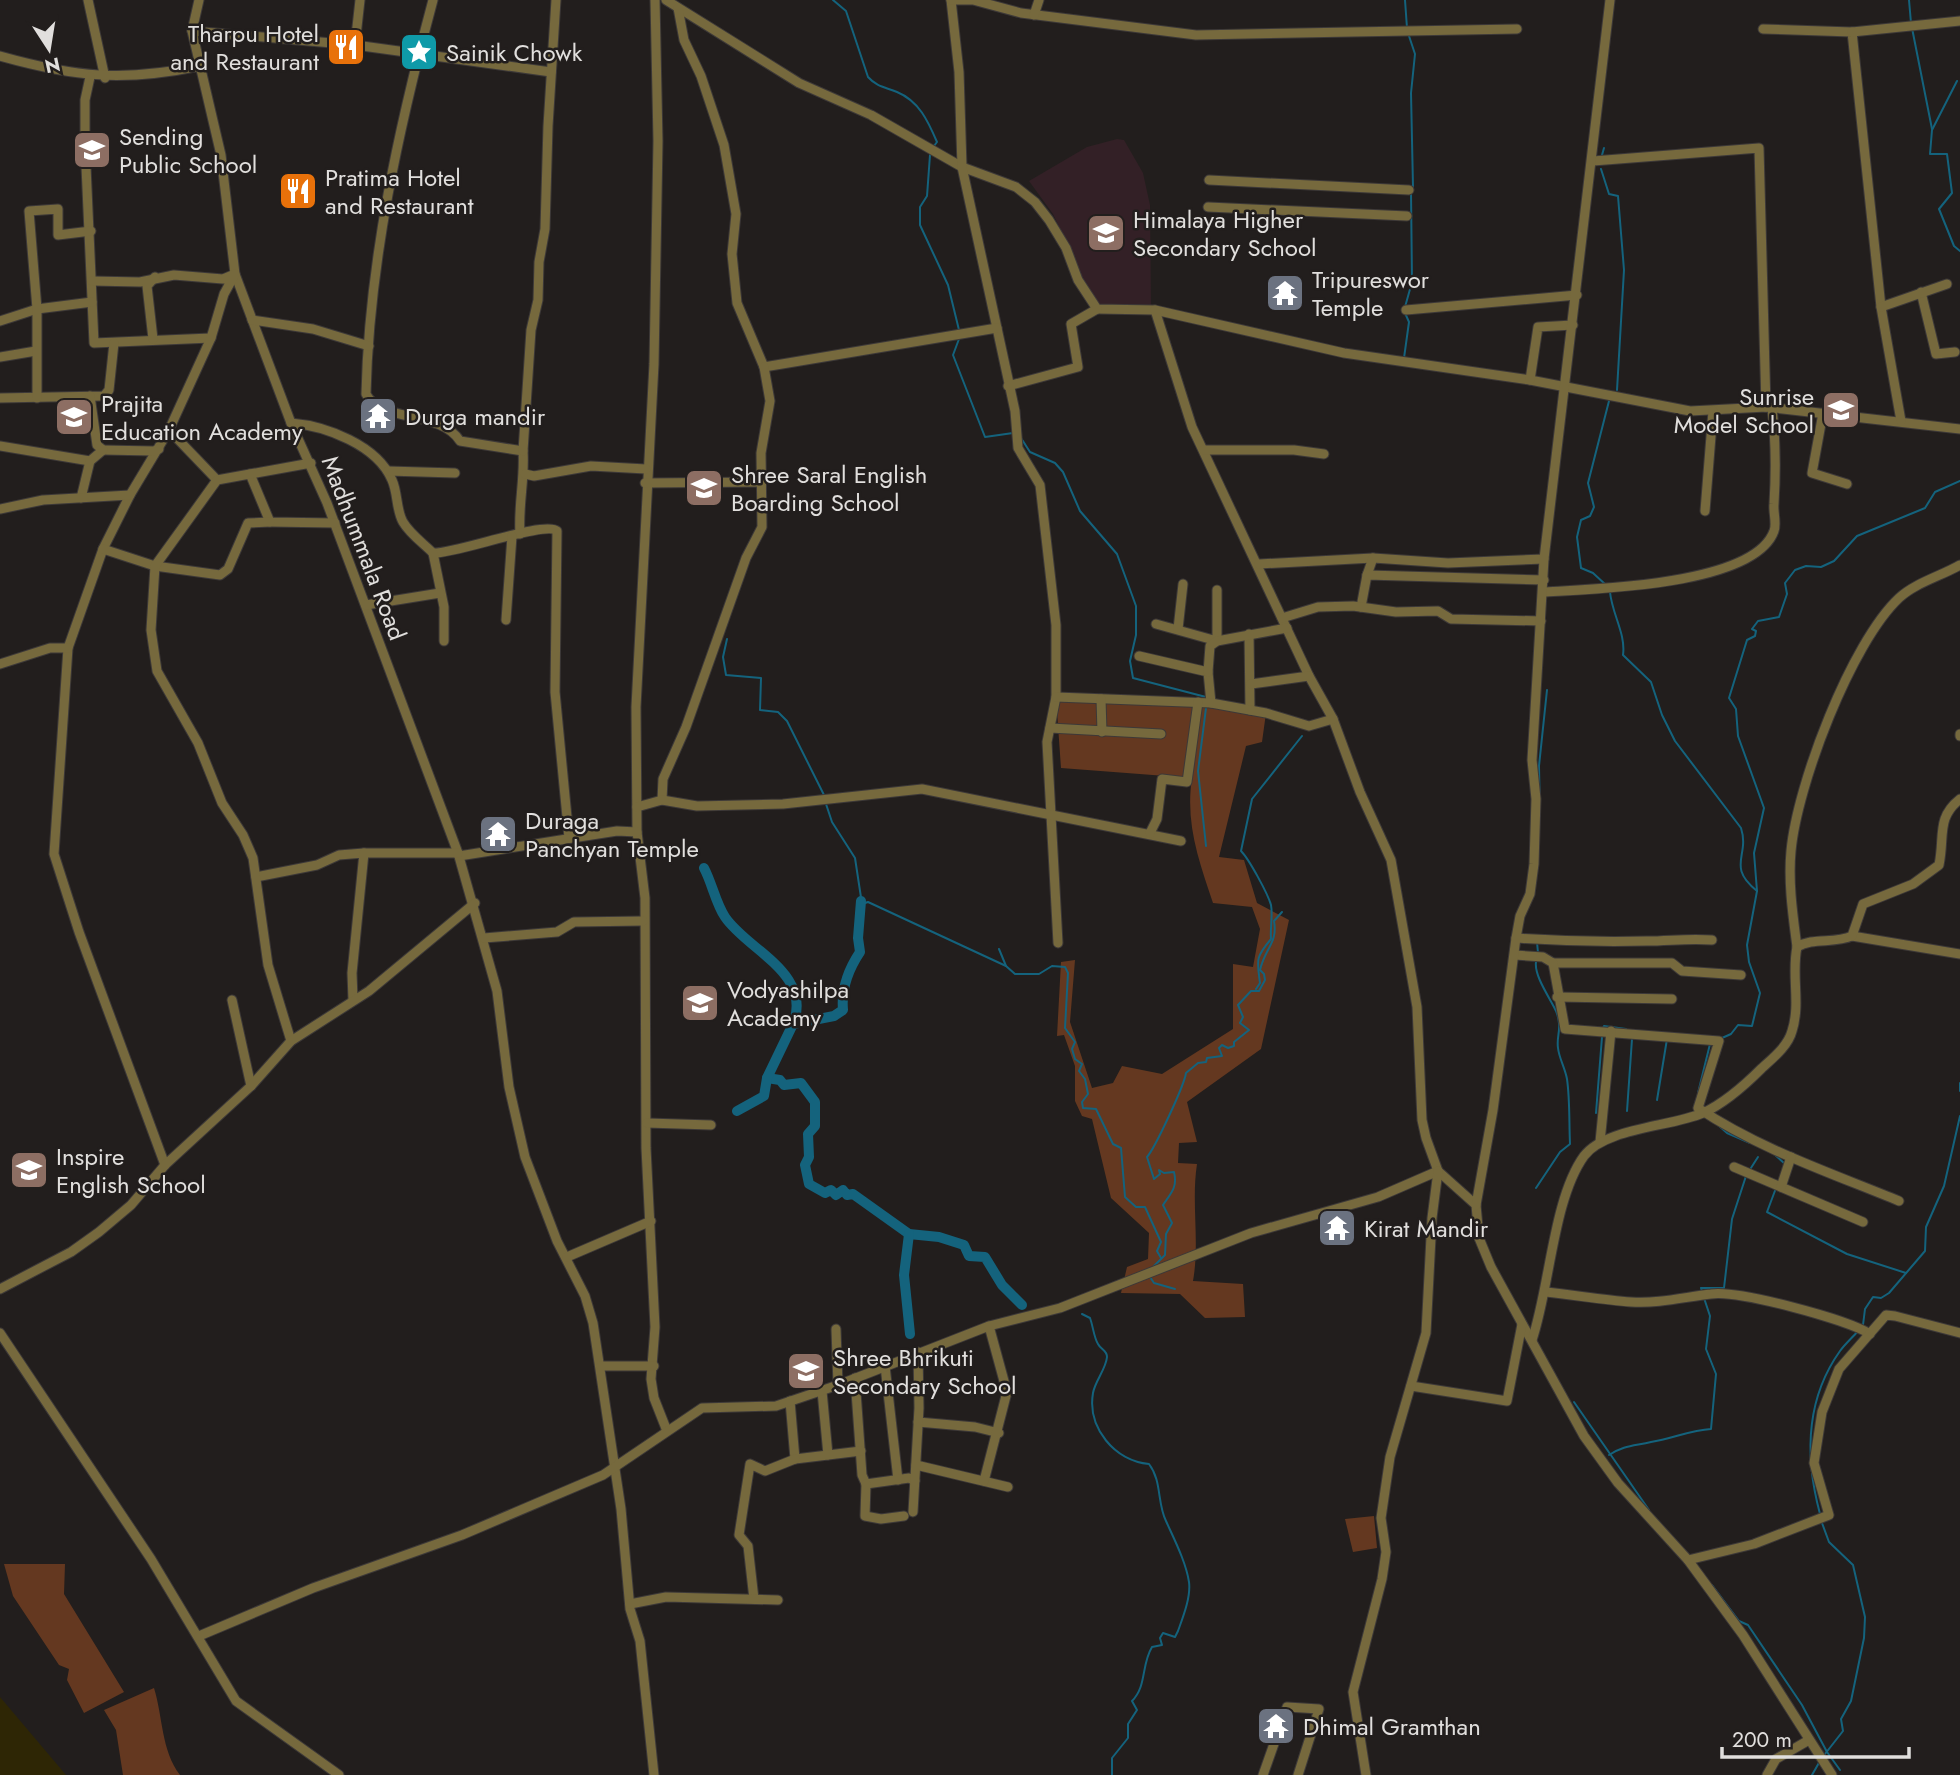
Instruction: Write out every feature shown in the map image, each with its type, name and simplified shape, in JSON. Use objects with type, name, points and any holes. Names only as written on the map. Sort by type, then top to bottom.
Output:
[{"type":"street","points":[[88,0],[105,78]]},
{"type":"street","name":"Madhummala Road","points":[[198,0],[192,31],[220,155],[235,274],[292,423],[335,523],[459,854],[475,903],[497,991],[509,1087],[525,1157],[557,1241],[585,1296],[601,1366],[630,1604],[640,1641],[654,1775]]},
{"type":"street","points":[[355,45],[360,0]]},
{"type":"street","points":[[433,0],[419,52],[378,246],[366,394],[372,402],[426,422],[448,426],[460,441],[523,451]]},
{"type":"street","points":[[506,621],[518,509],[525,474],[523,451],[531,330],[538,300],[539,262],[545,229],[556,0]]},
{"type":"street","points":[[655,0],[656,229],[653,364],[636,707],[637,832],[645,898],[646,1148],[651,1222],[652,1378],[654,1398],[667,1431]]},
{"type":"street","points":[[666,0],[799,83],[871,115],[962,167],[1016,187],[1035,202],[1066,248],[1078,280],[1097,309]]},
{"type":"street","points":[[1058,943],[1047,742],[1056,697],[1056,625],[1040,485],[1018,448],[1015,411],[962,167],[959,72],[951,0],[973,0],[1034,15],[1196,35],[1517,29]]},
{"type":"street","points":[[1034,15],[1038,0]]},
{"type":"street","points":[[1610,0],[1544,559],[1532,760],[1536,799],[1534,864],[1530,894],[1520,916],[1516,938],[1493,1110],[1476,1205],[1483,1248],[1584,1436],[1618,1483],[1688,1560],[1743,1635],[1832,1775]]},
{"type":"street","points":[[662,800],[663,779],[686,727],[746,558],[762,527],[761,453],[770,401],[764,367],[737,303],[732,254],[736,215],[724,145],[701,76],[684,40],[678,8]]},
{"type":"street","points":[[1763,29],[1852,32],[1960,21]]},
{"type":"street","points":[[192,31],[419,52],[551,72]]},
{"type":"street","points":[[1852,32],[1881,307],[1901,421]]},
{"type":"street","points":[[0,56],[105,78],[140,76],[200,66]]},
{"type":"street","points":[[90,77],[85,100],[85,144],[94,343],[211,338]]},
{"type":"street","points":[[1543,592],[1609,589],[1707,574],[1757,552],[1774,531],[1777,467],[1769,407],[1759,148],[1593,161]]},
{"type":"street","points":[[1209,180],[1409,190]]},
{"type":"street","points":[[1208,207],[1407,216]]},
{"type":"street","points":[[37,398],[37,309],[29,212],[58,209],[58,235],[91,231]]},
{"type":"street","points":[[92,281],[140,282],[155,277],[207,279],[235,274]]},
{"type":"street","points":[[164,1165],[79,932],[54,854],[68,648],[103,549],[130,495],[161,448],[211,338],[224,293],[235,274]]},
{"type":"street","points":[[153,339],[147,286],[155,277]]},
{"type":"street","points":[[1881,307],[1947,284]]},
{"type":"street","points":[[1921,292],[1936,354],[1955,352]]},
{"type":"street","points":[[1406,310],[1577,295]]},
{"type":"street","points":[[0,321],[37,309],[92,302]]},
{"type":"street","points":[[1008,386],[1078,367],[1071,324],[1097,309],[1156,310],[1344,353],[1530,380],[1652,405],[1713,411],[1769,407],[1960,429]]},
{"type":"street","points":[[1156,310],[1168,356],[1204,450],[1309,676],[1333,719],[1360,792],[1391,860],[1417,1006],[1422,1120],[1438,1171],[1432,1218],[1426,1334],[1390,1457],[1381,1518],[1386,1552],[1382,1579],[1353,1692],[1366,1775]]},
{"type":"street","points":[[252,320],[313,329],[369,346]]},
{"type":"street","points":[[1530,380],[1538,327],[1573,325]]},
{"type":"street","points":[[764,367],[997,328]]},
{"type":"street","points":[[0,398],[107,394],[114,343]]},
{"type":"street","points":[[0,357],[36,351]]},
{"type":"street","points":[[90,396],[97,445],[103,450],[155,452],[161,448]]},
{"type":"street","points":[[1705,511],[1713,411]]},
{"type":"street","points":[[1823,413],[1812,473],[1847,484]]},
{"type":"street","points":[[292,423],[316,425],[348,440],[388,471],[455,473]]},
{"type":"street","points":[[169,430],[217,480]]},
{"type":"street","points":[[0,446],[90,461]]},
{"type":"street","points":[[1204,450],[1261,449],[1324,454]]},
{"type":"street","points":[[81,498],[90,461],[103,450]]},
{"type":"street","points":[[291,1041],[268,965],[253,858],[243,835],[222,803],[198,743],[157,671],[151,630],[155,566],[217,480],[311,463]]},
{"type":"street","points":[[525,474],[591,466],[646,469]]},
{"type":"street","points":[[388,471],[401,519],[433,553],[444,641]]},
{"type":"street","points":[[250,474],[270,522]]},
{"type":"street","points":[[645,483],[762,482]]},
{"type":"street","points":[[0,509],[43,500],[130,495]]},
{"type":"street","points":[[103,549],[155,566],[220,575],[228,569],[248,523],[335,523]]},
{"type":"street","points":[[433,553],[446,554],[490,539],[548,527],[557,531],[555,692],[569,838]]},
{"type":"street","points":[[1259,564],[1373,558],[1448,563],[1544,559]]},
{"type":"street","points":[[1361,607],[1373,558]]},
{"type":"street","points":[[1532,1340],[1546,1292],[1562,1209],[1574,1175],[1586,1155],[1600,1142],[1704,1112],[1742,1087],[1773,1058],[1792,1032],[1797,992],[1793,965],[1797,947],[1792,902],[1793,839],[1806,781],[1852,666],[1897,600],[1910,589],[1960,565]]},
{"type":"street","points":[[1367,575],[1544,580]]},
{"type":"street","points":[[1178,629],[1183,584]]},
{"type":"street","points":[[1217,590],[1217,641]]},
{"type":"street","points":[[366,605],[440,593]]},
{"type":"street","points":[[1282,618],[1318,607],[1361,607],[1396,612],[1438,611],[1451,619],[1541,621]]},
{"type":"street","points":[[1156,624],[1217,641]]},
{"type":"street","points":[[1210,703],[1210,646],[1217,641],[1287,628]]},
{"type":"street","points":[[1249,634],[1250,710]]},
{"type":"street","points":[[0,664],[50,648],[68,648]]},
{"type":"street","points":[[1139,656],[1208,672]]},
{"type":"street","points":[[1251,684],[1309,676]]},
{"type":"street","points":[[1056,697],[1210,703],[1250,710],[1309,726],[1333,719]]},
{"type":"street","points":[[1101,699],[1102,732]]},
{"type":"street","points":[[1150,833],[1157,819],[1162,779],[1187,782],[1198,702]]},
{"type":"street","points":[[1050,728],[1161,734]]},
{"type":"street","points":[[638,807],[662,800],[697,806],[804,802],[922,789],[1181,841]]},
{"type":"street","points":[[1852,936],[1863,904],[1913,884],[1939,865],[1943,817],[1948,807],[1960,799]]},
{"type":"street","points":[[256,877],[317,865],[339,855],[459,854],[617,831],[637,832]]},
{"type":"street","points":[[353,1000],[352,973],[363,853]]},
{"type":"street","points":[[0,1289],[71,1252],[99,1233],[131,1205],[164,1165],[251,1086],[291,1041],[369,991],[475,903]]},
{"type":"street","points":[[484,938],[557,932],[574,922],[643,921]]},
{"type":"street","points":[[1797,947],[1805,942],[1832,942],[1852,936],[1960,954]]},
{"type":"street","points":[[1516,938],[1571,942],[1661,941],[1682,937],[1712,940]]},
{"type":"street","points":[[1515,955],[1543,957],[1553,964],[1672,964],[1682,971],[1741,975]]},
{"type":"street","points":[[1553,964],[1565,1029],[1719,1041],[1698,1108],[1714,1121],[1791,1157],[1899,1201]]},
{"type":"street","points":[[1557,997],[1672,999]]},
{"type":"street","points":[[232,1000],[251,1086]]},
{"type":"street","points":[[1600,1142],[1611,1031]]},
{"type":"street","points":[[648,1123],[711,1125]]},
{"type":"street","points":[[1781,1187],[1791,1157]]},
{"type":"street","points":[[1734,1167],[1863,1222]]},
{"type":"street","points":[[1438,1171],[1476,1205]]},
{"type":"street","points":[[199,1636],[313,1588],[514,1514],[603,1475],[615,1464],[702,1408],[776,1406],[838,1385],[989,1325],[1060,1308],[1251,1233],[1378,1197],[1438,1171]]},
{"type":"street","points":[[567,1257],[651,1222]]},
{"type":"street","points":[[1546,1292],[1634,1302],[1693,1299],[1712,1293],[1811,1314],[1870,1334]]},
{"type":"street","points":[[1688,1560],[1754,1544],[1829,1515],[1814,1462],[1822,1412],[1839,1369],[1886,1315],[1960,1333]]},
{"type":"street","points":[[1411,1387],[1507,1401],[1522,1324]]},
{"type":"street","points":[[984,1481],[999,1433],[1007,1392],[989,1325]]},
{"type":"street","points":[[836,1329],[838,1385]]},
{"type":"street","points":[[0,1333],[199,1636],[236,1701],[339,1775]]},
{"type":"street","points":[[913,1512],[918,1422],[918,1352]]},
{"type":"street","points":[[601,1366],[654,1366]]},
{"type":"street","points":[[884,1366],[898,1480]]},
{"type":"street","points":[[855,1378],[862,1475],[866,1484],[865,1516],[881,1519],[904,1517]]},
{"type":"street","points":[[822,1391],[828,1455]]},
{"type":"street","points":[[790,1401],[795,1459]]},
{"type":"street","points":[[918,1422],[975,1427],[999,1433]]},
{"type":"street","points":[[754,1599],[748,1546],[739,1535],[750,1464],[765,1471],[795,1459],[861,1451]]},
{"type":"street","points":[[916,1465],[1008,1487]]},
{"type":"street","points":[[866,1484],[915,1481]]},
{"type":"street","points":[[630,1604],[666,1597],[778,1600]]},
{"type":"street","points":[[1263,1775],[1287,1707],[1295,1705],[1319,1709],[1298,1775]]},
{"type":"street","points":[[1767,1775],[1776,1759],[1809,1740]]},
{"type":"shaded area","name":"Himalaya Higher Secondary School","points":[[1117,139],[1124,140],[1143,173],[1150,205],[1151,305],[1098,304],[1080,279],[1071,251],[1053,214],[1029,181],[1087,147]]},
{"type":"shaded area","points":[[1056,697],[1211,703],[1266,713],[1262,742],[1246,746],[1219,857],[1244,860],[1257,903],[1289,920],[1261,1049],[1187,1102],[1197,1142],[1179,1143],[1178,1163],[1197,1164],[1193,1281],[1243,1284],[1245,1317],[1205,1318],[1180,1294],[1121,1293],[1127,1267],[1148,1259],[1149,1233],[1111,1198],[1092,1119],[1082,1116],[1075,1101],[1075,1066],[1064,1035],[1057,1036],[1061,962],[1075,960],[1070,1022],[1092,1088],[1113,1083],[1122,1066],[1162,1074],[1233,1029],[1233,964],[1253,967],[1260,929],[1252,907],[1213,903],[1198,857],[1192,826],[1192,778],[1061,768]]},
{"type":"shaded area","points":[[1374,1516],[1377,1548],[1353,1552],[1345,1519]]},
{"type":"shaded area","points":[[4,1564],[65,1564],[64,1594],[124,1692],[84,1713],[67,1680],[69,1669],[59,1665],[13,1596]]},
{"type":"shaded area","points":[[154,1688],[169,1755],[180,1775],[123,1775],[116,1730],[104,1710]]},
{"type":"sand","points":[[0,1697],[66,1775],[0,1775]]},
{"type":"waterway","points":[[833,0],[846,11],[868,77],[878,85],[905,96],[917,106],[937,142],[934,146]]},
{"type":"waterway","points":[[1405,0],[1407,28]]},
{"type":"waterway","points":[[1909,0],[1911,23]]},
{"type":"waterway","points":[[1912,28],[1932,129]]},
{"type":"waterway","points":[[1408,33],[1415,54],[1411,93],[1413,187]]},
{"type":"waterway","points":[[1957,81],[1932,130],[1930,154],[1947,154],[1952,193],[1939,209],[1954,246],[1960,251]]},
{"type":"waterway","points":[[1602,155],[1604,148]]},
{"type":"waterway","points":[[930,155],[927,196],[920,207],[920,225],[948,285],[959,330]]},
{"type":"waterway","points":[[1601,169],[1609,194],[1618,196],[1624,270],[1617,390]]},
{"type":"waterway","points":[[1405,307],[1412,282],[1411,192]]},
{"type":"waterway","points":[[1404,358],[1409,322],[1405,313]]},
{"type":"waterway","points":[[959,339],[953,355],[985,437],[1013,433]]},
{"type":"waterway","points":[[1606,585],[1593,573],[1581,568],[1577,537],[1581,520],[1590,516],[1594,507],[1588,483],[1609,401]]},
{"type":"waterway","points":[[1021,438],[1030,452],[1055,463],[1063,472],[1080,511],[1117,554],[1136,606],[1136,635],[1130,661],[1133,678],[1206,697]]},
{"type":"waterway","points":[[1757,891],[1754,853],[1764,808],[1738,736],[1736,709],[1729,698],[1747,640],[1755,636],[1756,631],[1752,629],[1758,621],[1779,617],[1787,594],[1785,583],[1795,570],[1806,566],[1821,567],[1834,561],[1857,536],[1925,508],[1935,492],[1960,481]]},
{"type":"waterway","points":[[1610,592],[1623,639],[1623,655],[1651,682],[1662,715],[1675,741],[1741,828],[1743,875],[1757,891],[1747,945],[1749,962],[1760,993],[1752,1026],[1738,1025],[1731,1034],[1722,1038]]},
{"type":"waterway","points":[[727,639],[723,657],[726,675],[761,678],[760,710],[778,712],[787,721],[824,795]]},
{"type":"waterway","points":[[1540,816],[1539,766],[1547,690]]},
{"type":"waterway","points":[[1206,708],[1198,771],[1206,846]]},
{"type":"waterway","points":[[1256,989],[1260,983],[1258,960],[1271,939],[1272,909],[1262,885],[1241,851],[1252,799],[1302,736]]},
{"type":"waterway","points":[[826,804],[832,822],[855,858],[862,904],[868,902],[1006,966]]},
{"type":"waterway","points":[[704,868],[725,917],[775,964],[794,990],[797,1006],[793,1024]]},
{"type":"waterway","points":[[737,1111],[764,1096],[767,1078],[793,1024],[834,1016],[843,1010],[846,980],[860,952],[858,938],[861,901]]},
{"type":"waterway","points":[[1152,1268],[1165,1255],[1166,1234],[1172,1223],[1163,1205],[1173,1190],[1175,1178],[1174,1172],[1164,1173],[1159,1170],[1160,1174],[1154,1179],[1147,1157],[1169,1116],[1186,1073],[1198,1063],[1206,1062],[1207,1058],[1222,1056],[1219,1048],[1222,1045],[1228,1048],[1234,1046],[1234,1042],[1249,1030],[1240,1023],[1243,1017],[1238,1005],[1251,991],[1259,991],[1265,980],[1260,970],[1273,940],[1274,921],[1282,912]]},
{"type":"waterway","points":[[1537,942],[1538,953]]},
{"type":"waterway","points":[[999,949],[1006,966],[1015,974],[1039,974],[1052,966],[1065,967],[1068,973],[1065,1028],[1075,1042],[1072,1049],[1075,1059],[1082,1064],[1079,1071],[1085,1079],[1088,1094],[1082,1102],[1083,1108],[1096,1109],[1113,1144],[1121,1148],[1125,1197],[1136,1207],[1145,1207],[1161,1242],[1157,1251],[1161,1258]]},
{"type":"waterway","points":[[1536,962],[1540,980],[1558,1017],[1558,1048],[1568,1087],[1570,1144],[1560,1152],[1536,1188]]},
{"type":"waterway","points":[[1603,1028],[1626,1029]]},
{"type":"waterway","points":[[1596,1113],[1602,1037]]},
{"type":"waterway","points":[[1627,1111],[1632,1039]]},
{"type":"waterway","points":[[1657,1100],[1667,1039]]},
{"type":"waterway","points":[[1698,1093],[1710,1044]]},
{"type":"waterway","points":[[767,1078],[780,1080],[784,1085],[801,1083],[815,1102],[815,1126],[808,1134],[809,1157],[805,1165],[809,1184],[825,1193],[831,1190],[836,1195],[843,1190],[847,1195],[853,1194],[909,1234],[939,1237],[964,1245],[969,1256],[985,1257],[1002,1285],[1022,1305]]},
{"type":"waterway","points":[[1960,1083],[1960,1091]]},
{"type":"waterway","points":[[1863,1325],[1865,1309],[1873,1297],[1881,1298],[1889,1293],[1925,1251],[1926,1227],[1944,1186],[1960,1116]]},
{"type":"waterway","points":[[1718,1125],[1727,1133],[1750,1143]]},
{"type":"waterway","points":[[1774,1154],[1785,1164]]},
{"type":"waterway","points":[[1749,1171],[1758,1157]]},
{"type":"waterway","points":[[1702,1291],[1701,1288],[1724,1288],[1732,1219],[1746,1176]]},
{"type":"waterway","points":[[1776,1188],[1767,1212],[1847,1254],[1906,1273]]},
{"type":"waterway","points":[[909,1234],[904,1275],[910,1334]]},
{"type":"waterway","points":[[1150,1277],[1154,1283],[1175,1289]]},
{"type":"waterway","points":[[1609,1455],[1629,1446],[1711,1429],[1716,1374],[1706,1349],[1710,1316],[1704,1298]]},
{"type":"waterway","points":[[1082,1314],[1090,1318],[1099,1346],[1107,1355],[1093,1393],[1094,1418],[1099,1430],[1115,1449],[1125,1457],[1149,1464],[1158,1485],[1163,1514],[1183,1559],[1189,1582],[1186,1607],[1175,1637],[1163,1633],[1160,1638],[1162,1645],[1152,1647],[1149,1654],[1140,1689],[1132,1701],[1137,1710],[1128,1724],[1128,1738],[1112,1758],[1112,1775]]},
{"type":"waterway","points":[[1820,1514],[1812,1472],[1811,1430],[1814,1409],[1828,1370],[1842,1348],[1858,1331]]},
{"type":"waterway","points":[[1574,1402],[1649,1510]]},
{"type":"waterway","points":[[1822,1523],[1829,1542],[1853,1565],[1865,1617],[1864,1638],[1851,1701],[1841,1719],[1843,1731],[1825,1754]]},
{"type":"waterway","points":[[1712,1585],[1739,1621],[1748,1625],[1802,1705],[1827,1752],[1840,1770]]},
{"type":"waterway","points":[[1812,1775],[1820,1761]]},
{"type":"place","name":"Tharpu Hotel and Restaurant","points":[[346,47]]},
{"type":"place","name":"Sainik Chowk","points":[[419,52]]},
{"type":"place","name":"Sending Public School","points":[[92,150]]},
{"type":"place","name":"Pratima Hotel and Restaurant","points":[[298,191]]},
{"type":"place","name":"Himalaya Higher Secondary School","points":[[1106,233]]},
{"type":"place","name":"Tripureswor Temple","points":[[1285,293]]},
{"type":"place","name":"Sunrise Model School","points":[[1841,410]]},
{"type":"place","name":"Durga mandir","points":[[378,416]]},
{"type":"place","name":"Prajita Education Academy","points":[[74,417]]},
{"type":"place","name":"Shree Saral English Boarding School","points":[[704,488]]},
{"type":"place","name":"Duraga Panchyan Temple","points":[[498,834]]},
{"type":"place","name":"Vodyashilpa Academy","points":[[700,1003]]},
{"type":"place","name":"Inspire English School","points":[[29,1170]]},
{"type":"place","name":"Kirat Mandir","points":[[1337,1228]]},
{"type":"place","name":"Shree Bhrikuti Secondary School","points":[[806,1371]]},
{"type":"place","name":"Dhimal Gramthan","points":[[1276,1726]]}]
